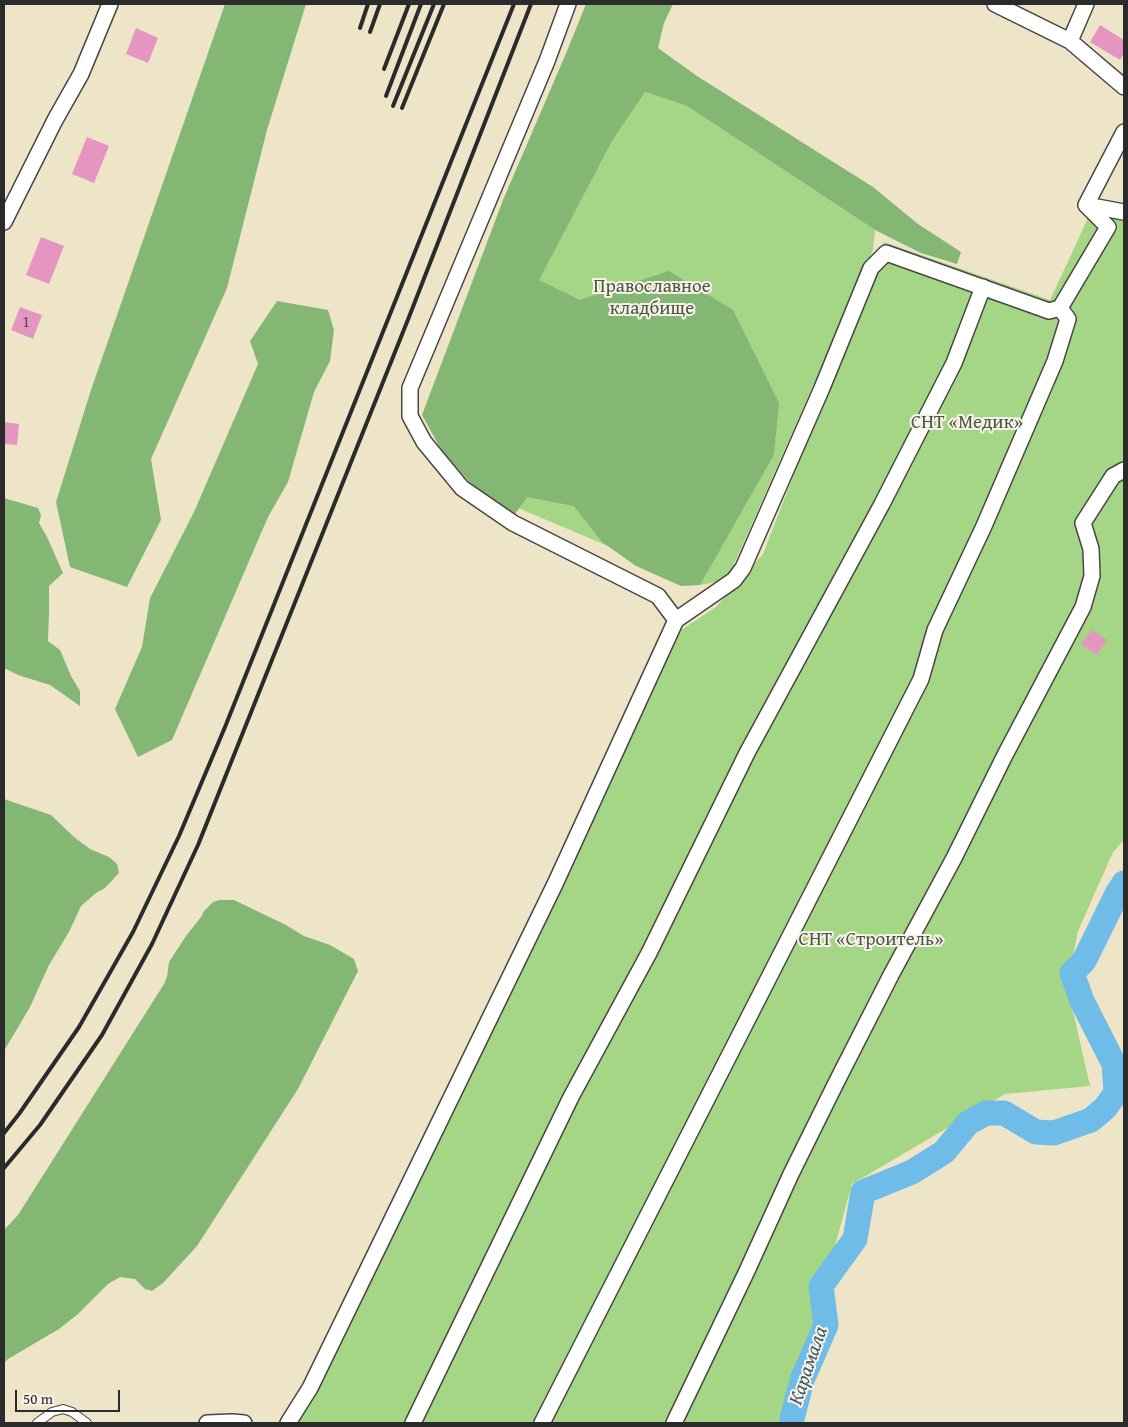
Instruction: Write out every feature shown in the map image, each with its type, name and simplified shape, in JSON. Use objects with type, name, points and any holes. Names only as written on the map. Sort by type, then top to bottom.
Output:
[{"type":"street","points":[[4,222],[55,120],[81,74],[110,4]]},
{"type":"street","points":[[568,4],[547,61],[410,388],[410,416],[424,442],[462,488],[513,523],[658,596],[676,620]]},
{"type":"street","points":[[995,4],[1070,41],[1124,87]]},
{"type":"street","points":[[1070,41],[1086,4]]},
{"type":"street","points":[[1086,205],[1124,132]]},
{"type":"street","points":[[288,1423],[310,1388],[555,884],[676,620],[734,580],[743,568],[822,388],[871,268],[886,252],[1049,311],[1060,308],[1108,227],[1086,205]]},
{"type":"street","points":[[1086,205],[1124,212]]},
{"type":"street","points":[[413,1423],[571,1097],[649,953],[747,753],[882,504],[954,362],[983,287]]},
{"type":"street","points":[[542,1423],[920,679],[935,630],[984,526],[1055,361],[1068,319],[1060,308]]},
{"type":"street","points":[[674,1423],[836,1083],[1083,607],[1092,576],[1091,550],[1083,522],[1113,476],[1124,470]]},
{"type":"street","points":[[207,1423],[244,1423]]},
{"type":"lane","points":[[37,1423],[52,1412],[63,1409],[72,1412],[87,1423]]},
{"type":"green space","points":[[225,4],[306,4],[267,130],[227,288],[151,459],[161,520],[127,587],[70,567],[56,502],[91,390]]},
{"type":"green space","name":"Православное кладбище","points":[[586,4],[673,4],[664,23],[658,48],[697,76],[873,187],[918,224],[961,252],[957,264],[921,253],[875,230],[687,106],[645,92],[613,139],[539,280],[580,300],[669,271],[733,310],[779,403],[774,455],[700,585],[681,586],[636,566],[602,542],[574,506],[527,497],[515,514],[478,491],[443,453],[422,415],[503,200]]},
{"type":"green space","name":"Православное кладбище","points":[[567,51],[643,95],[645,92],[687,106],[875,230],[873,250],[727,580],[700,585],[478,491]],"holes":[[[776,431],[774,455],[705,575]]]},
{"type":"green space","name":"СНТ «Строитель»","points":[[1089,216],[1124,217],[1124,840],[1113,852],[1078,931],[1067,985],[1090,1086],[1005,1094],[852,1184],[786,1423],[298,1423],[681,630],[716,607],[763,554],[884,242],[1050,300]]},
{"type":"green space","points":[[277,301],[328,310],[334,330],[330,361],[314,392],[288,482],[268,517],[172,740],[138,757],[115,709],[142,647],[150,598],[194,512],[258,364],[250,341]]},
{"type":"green space","points":[[4,498],[38,508],[41,515],[39,523],[63,573],[49,586],[48,641],[60,650],[71,676],[80,691],[80,706],[50,685],[18,675],[4,668]]},
{"type":"green space","points":[[4,799],[51,815],[90,849],[109,857],[117,864],[119,873],[105,888],[81,906],[69,932],[49,965],[30,1007],[4,1051]]},
{"type":"green space","points":[[234,900],[286,925],[304,936],[330,945],[354,959],[358,971],[298,1089],[197,1246],[163,1283],[152,1291],[145,1289],[135,1279],[120,1277],[108,1284],[78,1314],[59,1329],[4,1363],[4,1230],[18,1215],[164,984],[169,962],[186,936],[204,911],[213,902]]},
{"type":"building","points":[[1100,25],[1124,40],[1124,53],[1120,60],[1090,42]]},
{"type":"building","points":[[136,28],[158,38],[148,63],[126,54]]},
{"type":"building","points":[[87,137],[109,146],[94,183],[72,174]]},
{"type":"building","points":[[41,237],[64,246],[49,284],[26,275]]},
{"type":"building","points":[[20,307],[42,315],[33,339],[11,330]]},
{"type":"building","points":[[4,422],[19,424],[17,445],[4,444]]},
{"type":"building","points":[[1092,630],[1107,640],[1097,655],[1081,644]]},
{"type":"waterway","name":"Карамала","points":[[791,1423],[802,1380],[826,1325],[821,1286],[855,1239],[863,1192],[912,1172],[944,1152],[968,1123],[986,1113],[1004,1113],[1036,1132],[1054,1133],[1091,1120],[1105,1108],[1116,1093],[1114,1064],[1082,1001],[1072,973],[1084,961],[1124,883]]},
{"type":"railway","points":[[360,28],[368,4]]},
{"type":"railway","points":[[370,32],[380,4]]},
{"type":"railway","points":[[384,69],[409,4]]},
{"type":"railway","points":[[386,96],[421,4]]},
{"type":"railway","points":[[393,106],[434,4]]},
{"type":"railway","points":[[402,108],[444,4]]},
{"type":"railway","points":[[4,1133],[79,1027],[133,932],[179,836],[225,727],[514,4]]},
{"type":"railway","points":[[4,1168],[40,1125],[102,1035],[152,944],[198,845],[409,317],[531,4]]},
{"type":"park label","name":"СНТ «Медик»","points":[[967,423]]}]
